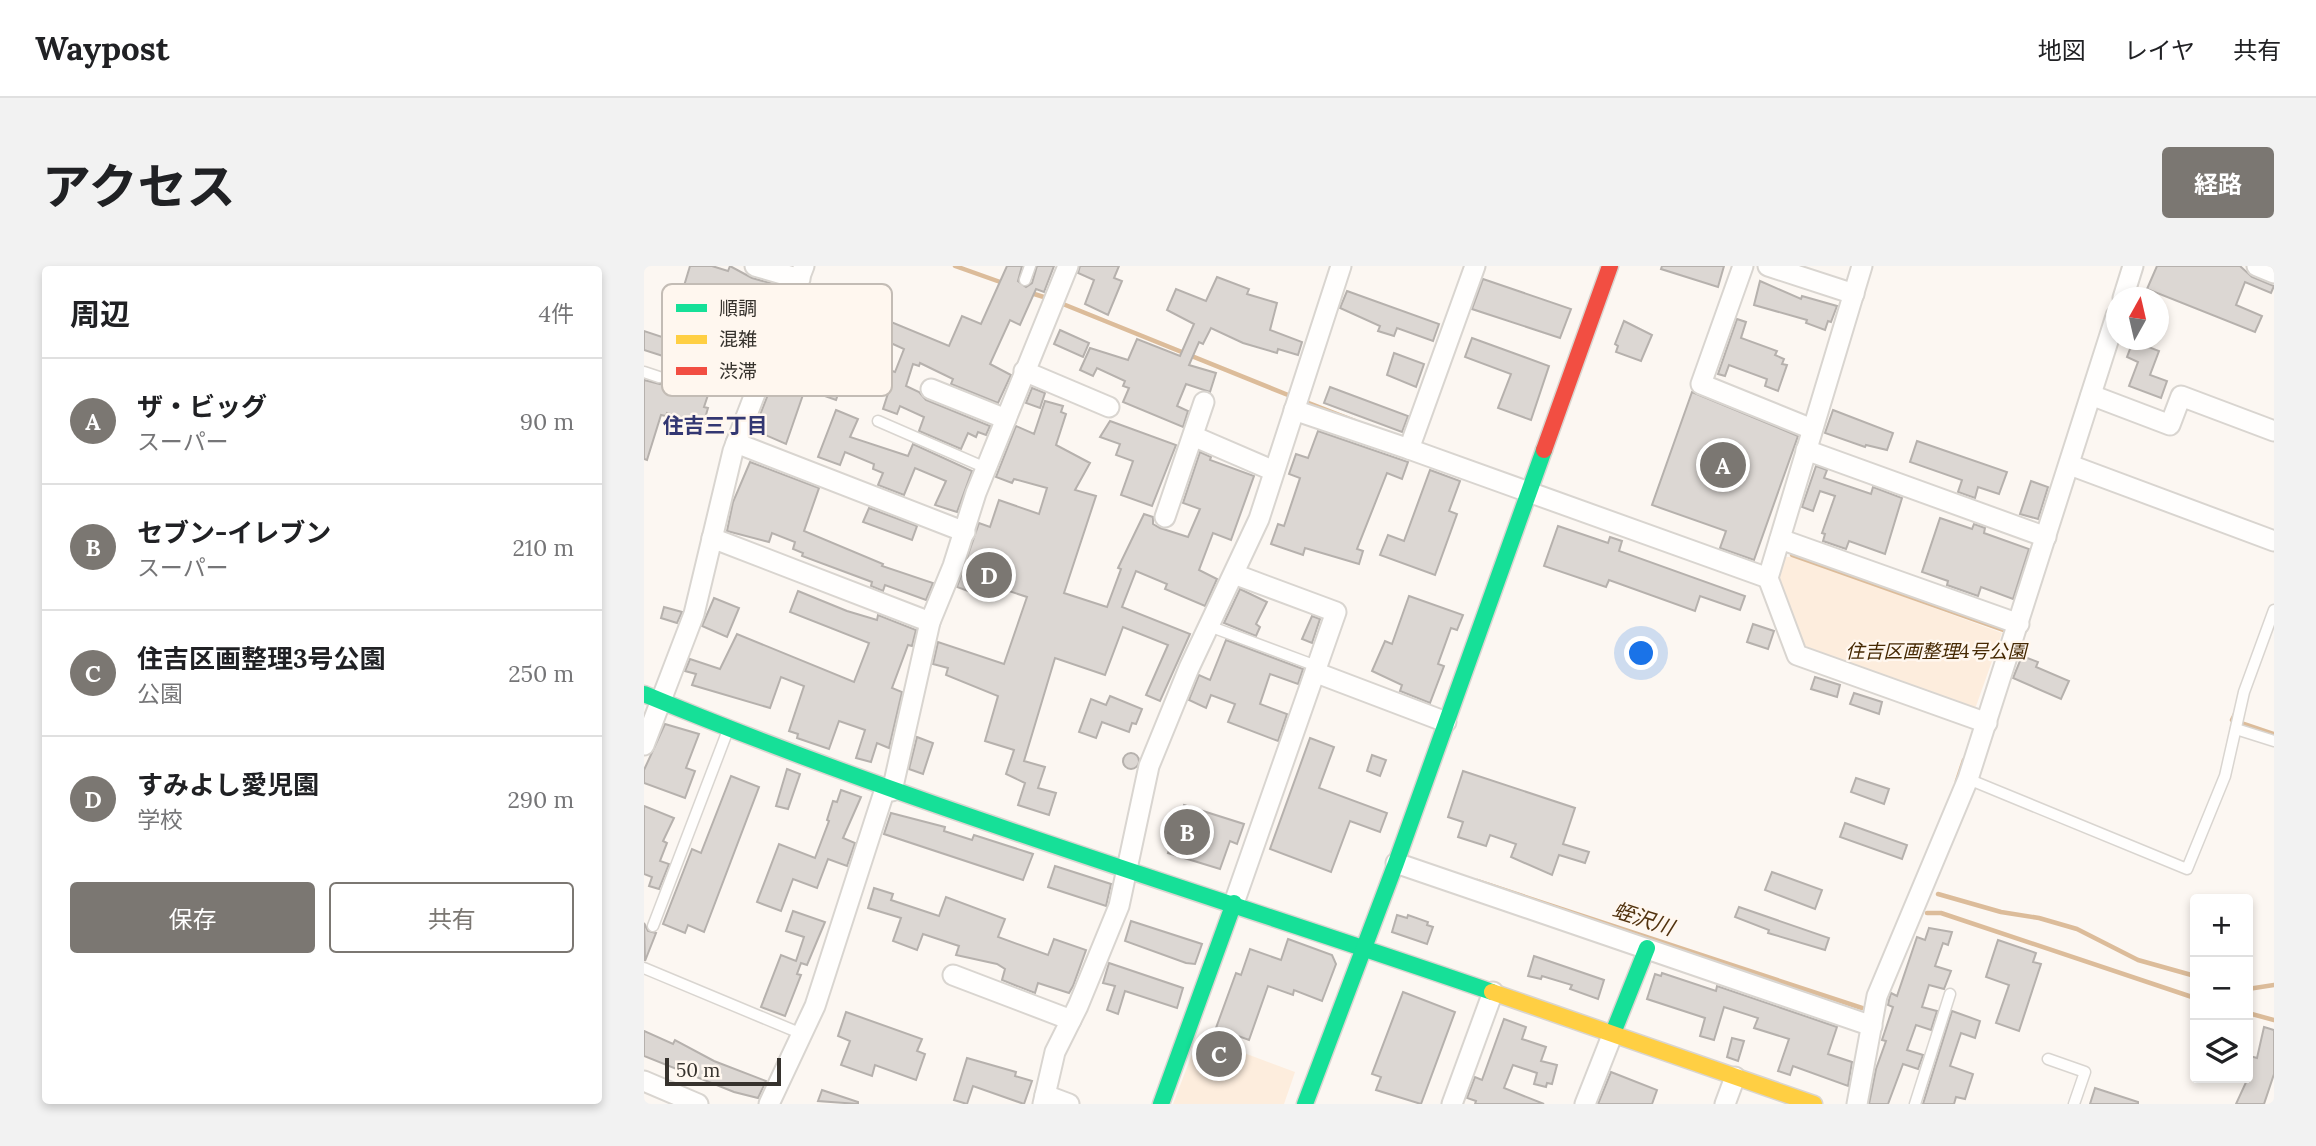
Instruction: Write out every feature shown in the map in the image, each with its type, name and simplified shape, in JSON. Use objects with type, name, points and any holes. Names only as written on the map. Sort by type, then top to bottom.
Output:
[{"type":"street","points":[[755,266],[802,272]]},
{"type":"street","points":[[769,1104],[815,1006],[888,790],[930,622],[986,468],[1068,266]]},
{"type":"street","points":[[1069,1104],[1044,1100],[1055,1052],[1119,906],[1149,766],[1209,626],[1259,519],[1341,266]]},
{"type":"street","points":[[1409,449],[1475,266]]},
{"type":"street","points":[[1305,1104],[1395,863],[1610,266]]},
{"type":"street","points":[[1743,266],[1701,384],[1812,429]]},
{"type":"street","points":[[1768,266],[1854,294]]},
{"type":"street","points":[[1863,266],[1768,578],[1797,655],[1987,723]]},
{"type":"street","points":[[2126,287],[2133,266]]},
{"type":"street","points":[[2257,266],[2274,273]]},
{"type":"street","points":[[1857,1104],[1877,996],[1968,779],[2106,348]]},
{"type":"street","points":[[1024,371],[1109,407]]},
{"type":"street","points":[[931,388],[1006,419]]},
{"type":"street","points":[[2091,395],[2170,425],[2181,396],[2274,431]]},
{"type":"street","points":[[644,745],[653,697],[694,614],[736,443],[754,396]]},
{"type":"street","points":[[1165,517],[1204,402]]},
{"type":"street","points":[[1297,403],[1528,494],[1768,578]]},
{"type":"street","points":[[1193,436],[1274,471]]},
{"type":"street","points":[[736,443],[965,531]]},
{"type":"street","points":[[1806,450],[2046,537]]},
{"type":"street","points":[[2070,466],[2274,541]]},
{"type":"street","points":[[712,538],[930,622]]},
{"type":"street","points":[[1780,539],[2019,624]]},
{"type":"street","points":[[1161,1104],[1318,670],[1336,612],[1234,574]]},
{"type":"street","points":[[1318,670],[1446,722]]},
{"type":"street","points":[[653,697],[728,729],[888,790],[1234,903],[1814,1104]]},
{"type":"street","points":[[1395,863],[1872,1026]]},
{"type":"street","points":[[1585,1104],[1647,948]]},
{"type":"street","points":[[953,975],[1071,1020]]},
{"type":"street","points":[[1452,1104],[1493,992]]},
{"type":"street","points":[[1725,1104],[1735,1077]]},
{"type":"street","points":[[644,1081],[698,1104]]},
{"type":"lane","points":[[1025,280],[1030,266]]},
{"type":"lane","points":[[644,372],[659,377]]},
{"type":"lane","points":[[878,421],[986,468]]},
{"type":"lane","points":[[1968,779],[2187,869],[2225,776],[2244,692],[2274,610]]},
{"type":"lane","points":[[1209,626],[1318,670]]},
{"type":"lane","points":[[653,926],[728,729]]},
{"type":"lane","points":[[2236,729],[2274,741]]},
{"type":"lane","points":[[644,968],[802,1034]]},
{"type":"lane","points":[[1915,1104],[1950,994]]},
{"type":"lane","points":[[2048,1059],[2085,1072],[2074,1104]]},
{"type":"green space","name":"住吉区画整理4号公園","points":[[1784,557],[1796,557],[2002,633],[1975,709],[1802,645],[1776,571]]},
{"type":"green space","points":[[1199,1036],[1295,1072],[1284,1104],[1173,1104]]},
{"type":"building","points":[[690,266],[712,266],[728,271],[730,266],[752,278],[773,284],[685,284]]},
{"type":"building","points":[[1007,266],[1022,266],[1018,281],[1026,287],[1032,283],[1037,266],[1054,266],[1044,292],[1036,289],[1020,325],[1010,320],[990,364],[1011,375],[998,403],[951,384],[953,379],[920,363],[919,366],[913,364],[906,386],[919,392],[926,400],[990,426],[986,435],[978,432],[976,437],[968,433],[961,449],[919,431],[924,417],[900,406],[897,414],[883,409],[887,396],[892,396],[892,371],[895,372],[904,349],[892,344],[892,322],[949,346],[962,316],[981,324]]},
{"type":"building","points":[[1080,266],[1119,266],[1114,278],[1122,281],[1108,315],[1085,304],[1094,280],[1078,273]]},
{"type":"building","points":[[1662,266],[1724,266],[1718,287],[1661,269]]},
{"type":"building","points":[[2157,266],[2240,266],[2252,277],[2274,286],[2271,293],[2245,282],[2236,305],[2262,316],[2255,332],[2169,298],[2169,287],[2148,287]]},
{"type":"building","points":[[1217,277],[1249,289],[1247,294],[1277,303],[1270,330],[1302,342],[1298,355],[1278,349],[1277,353],[1243,343],[1211,328],[1203,344],[1199,342],[1189,365],[1216,373],[1210,392],[1186,384],[1177,406],[1188,411],[1183,427],[1123,402],[1129,388],[1123,386],[1125,381],[1097,368],[1093,376],[1080,370],[1090,348],[1128,360],[1137,339],[1180,356],[1194,324],[1167,310],[1176,289],[1206,301]]},
{"type":"building","points":[[1483,279],[1571,309],[1560,338],[1472,309]]},
{"type":"building","points":[[1760,281],[1801,299],[1802,296],[1837,306],[1831,322],[1828,321],[1825,330],[1806,323],[1807,320],[1754,305]]},
{"type":"building","points":[[1347,291],[1439,324],[1433,341],[1397,328],[1394,336],[1378,331],[1380,326],[1340,308]]},
{"type":"building","points":[[1737,319],[1746,322],[1741,338],[1777,351],[1775,355],[1784,359],[1782,364],[1787,365],[1778,391],[1765,386],[1767,379],[1729,365],[1725,376],[1718,374]]},
{"type":"building","points":[[1624,321],[1652,335],[1641,361],[1616,352],[1618,346],[1615,344]]},
{"type":"building","points":[[1060,330],[1089,343],[1083,357],[1054,344]]},
{"type":"building","points":[[644,331],[662,337],[662,356],[644,350]]},
{"type":"building","points":[[1472,338],[1549,366],[1531,420],[1498,408],[1511,374],[1465,357]]},
{"type":"building","points":[[2130,350],[2159,351],[2150,375],[2167,381],[2161,398],[2129,386],[2138,362],[2127,357]]},
{"type":"building","points":[[1394,353],[1424,364],[1416,387],[1387,375]]},
{"type":"building","points":[[644,380],[660,384],[662,381],[662,396],[708,396],[704,407],[708,408],[703,425],[667,413],[666,416],[661,415],[647,460],[644,459]]},
{"type":"building","points":[[1330,387],[1408,416],[1402,432],[1324,403]]},
{"type":"building","points":[[1032,388],[1045,393],[1040,408],[1026,403]]},
{"type":"building","points":[[1692,392],[1798,436],[1754,560],[1720,548],[1726,531],[1652,505]]},
{"type":"building","points":[[767,396],[803,396],[786,444],[754,430]]},
{"type":"building","points":[[1045,401],[1063,406],[1061,412],[1066,414],[1056,445],[1090,463],[1075,490],[1096,496],[1064,593],[1107,607],[1121,569],[1118,568],[1144,514],[1153,517],[1153,524],[1160,528],[1188,537],[1200,509],[1183,503],[1200,452],[1211,457],[1210,460],[1254,476],[1231,540],[1213,533],[1199,570],[1217,579],[1205,606],[1165,589],[1167,584],[1136,571],[1122,607],[1190,634],[1160,701],[1146,695],[1168,645],[1123,627],[1105,675],[1055,658],[1024,761],[1045,767],[1038,788],[1056,793],[1049,815],[1018,805],[1025,783],[1006,774],[1014,750],[985,741],[998,696],[946,675],[948,668],[933,664],[938,642],[1004,664],[1027,597],[973,579],[968,591],[957,587],[979,523],[990,527],[999,500],[1039,514],[1047,488],[1014,479],[1012,483],[996,477],[1016,426],[1034,434]]},
{"type":"building","points":[[836,410],[858,419],[850,437],[908,456],[913,444],[972,471],[957,512],[935,505],[946,481],[915,468],[904,495],[878,485],[883,473],[873,469],[874,464],[845,452],[840,465],[818,457]]},
{"type":"building","points":[[1833,410],[1893,433],[1887,450],[1866,445],[1865,447],[1825,433]]},
{"type":"building","points":[[1110,421],[1176,445],[1152,506],[1121,495],[1133,461],[1116,455],[1120,444],[1100,437]]},
{"type":"building","points":[[1318,431],[1408,462],[1402,479],[1387,473],[1357,549],[1363,551],[1359,564],[1305,548],[1303,555],[1271,544],[1278,524],[1284,526],[1300,478],[1289,474],[1296,454],[1308,458]]},
{"type":"building","points":[[1917,441],[2007,472],[1999,494],[1978,487],[1975,498],[1958,492],[1962,480],[1910,462]]},
{"type":"building","points":[[750,462],[819,488],[804,531],[883,564],[882,566],[933,583],[926,600],[885,585],[883,591],[871,586],[872,582],[802,556],[803,553],[793,549],[795,542],[772,533],[769,542],[727,531],[733,502]]},
{"type":"building","points":[[1816,466],[1827,470],[1824,478],[1871,494],[1873,487],[1902,498],[1885,554],[1849,541],[1846,549],[1823,541],[1825,534],[1822,533],[1835,496],[1820,491],[1813,511],[1802,507]]},
{"type":"building","points":[[1430,470],[1460,481],[1449,511],[1457,514],[1435,575],[1380,555],[1388,535],[1404,541]]},
{"type":"building","points":[[2031,481],[2048,487],[2038,519],[2020,514]]},
{"type":"building","points":[[869,508],[917,526],[912,540],[863,522]]},
{"type":"building","points":[[1940,518],[1972,529],[1974,524],[1985,528],[1984,533],[2029,549],[2013,599],[1981,587],[1978,596],[1947,585],[1948,581],[1922,572]]},
{"type":"building","points":[[1558,526],[1608,543],[1610,537],[1622,541],[1619,551],[1745,596],[1740,610],[1700,596],[1695,611],[1609,580],[1606,587],[1544,566]]},
{"type":"building","points":[[1240,589],[1267,602],[1256,624],[1260,627],[1256,636],[1224,623]]},
{"type":"building","points":[[798,591],[847,611],[877,620],[878,615],[916,630],[912,646],[908,645],[892,688],[902,692],[889,748],[877,743],[871,762],[856,758],[865,730],[839,721],[829,749],[797,738],[798,734],[789,731],[804,686],[781,677],[770,708],[692,685],[696,674],[685,671],[690,659],[720,669],[737,634],[854,682],[869,643],[790,612]]},
{"type":"building","points":[[1409,596],[1463,615],[1457,630],[1451,628],[1438,664],[1444,666],[1430,703],[1400,691],[1402,685],[1372,671],[1385,641],[1392,644]]},
{"type":"building","points":[[714,598],[739,608],[727,637],[702,626]]},
{"type":"building","points":[[664,607],[682,612],[677,623],[661,618]]},
{"type":"building","points":[[1312,616],[1320,619],[1312,643],[1302,639]]},
{"type":"building","points":[[1753,624],[1774,631],[1768,649],[1747,642]]},
{"type":"building","points":[[1226,640],[1303,669],[1298,684],[1270,674],[1260,704],[1287,714],[1278,741],[1228,722],[1235,704],[1211,695],[1206,708],[1189,700],[1199,675],[1210,680]]},
{"type":"building","points":[[2022,656],[2038,662],[2036,667],[2069,681],[2061,699],[2013,678]]},
{"type":"building","points":[[1815,677],[1840,685],[1837,697],[1811,689]]},
{"type":"building","points":[[1854,693],[1882,702],[1879,714],[1850,704]]},
{"type":"building","points":[[1110,696],[1142,709],[1136,724],[1132,723],[1129,732],[1102,722],[1096,738],[1079,732],[1091,699],[1106,705]]},
{"type":"building","points":[[665,724],[699,734],[686,768],[695,771],[685,798],[644,783],[644,770]]},
{"type":"building","points":[[917,737],[933,743],[923,774],[909,769]]},
{"type":"building","points":[[1310,738],[1334,747],[1319,788],[1387,813],[1380,832],[1350,821],[1331,872],[1270,849]]},
{"type":"building","points":[[1131,753],[1139,761],[1131,769],[1123,761]]},
{"type":"building","points":[[1372,755],[1386,760],[1380,776],[1367,771]]},
{"type":"building","points":[[787,769],[800,774],[788,809],[776,806]]},
{"type":"building","points":[[1463,771],[1575,808],[1563,844],[1589,852],[1585,863],[1559,855],[1552,875],[1511,857],[1516,844],[1490,835],[1486,846],[1458,837],[1463,822],[1448,817]]},
{"type":"building","points":[[731,776],[759,787],[704,932],[688,925],[685,933],[663,924],[692,849],[701,853]]},
{"type":"building","points":[[1856,778],[1889,789],[1884,804],[1851,792]]},
{"type":"building","points":[[841,790],[861,797],[843,838],[855,843],[847,866],[828,859],[817,888],[793,879],[781,911],[757,902],[779,844],[815,858],[829,821],[827,820],[833,801],[837,802]]},
{"type":"building","points":[[1184,805],[1244,824],[1237,844],[1230,841],[1220,869],[1168,853]]},
{"type":"building","points":[[644,806],[674,818],[663,841],[667,843],[660,861],[669,864],[659,889],[649,886],[652,877],[644,874]]},
{"type":"building","points":[[891,813],[945,827],[944,831],[972,840],[974,835],[1033,854],[1023,880],[884,834]]},
{"type":"building","points":[[1845,823],[1907,845],[1902,859],[1840,837]]},
{"type":"building","points":[[1055,866],[1111,884],[1106,906],[1048,887]]},
{"type":"building","points":[[1772,872],[1822,890],[1815,909],[1765,890]]},
{"type":"building","points":[[874,888],[893,894],[891,900],[939,916],[946,897],[1005,919],[998,937],[1048,955],[1054,939],[1086,950],[1073,986],[1069,993],[1038,983],[1035,993],[1002,980],[1005,969],[997,964],[956,955],[959,946],[923,934],[917,950],[893,941],[901,918],[868,908]]},
{"type":"building","points":[[1739,907],[1829,938],[1825,950],[1768,933],[1769,930],[1735,917]]},
{"type":"building","points":[[793,911],[825,922],[807,965],[801,963],[797,974],[801,975],[785,1016],[761,1007],[781,955],[796,961],[804,937],[786,931]]},
{"type":"building","points":[[1397,915],[1407,918],[1408,915],[1428,922],[1427,925],[1433,927],[1427,944],[1392,932]]},
{"type":"building","points":[[1131,921],[1202,944],[1195,964],[1125,941]]},
{"type":"building","points":[[644,923],[648,931],[656,933],[645,961]]},
{"type":"building","points":[[1929,928],[1952,932],[1948,945],[1943,943],[1935,966],[1951,971],[1944,989],[1929,985],[1922,1007],[1937,1011],[1931,1030],[1916,1025],[1907,1050],[1923,1055],[1918,1069],[1903,1064],[1888,1104],[1869,1104],[1876,1069],[1886,1041],[1882,1040],[1893,1007],[1888,1005],[1891,993],[1897,996],[1917,937],[1925,940]]},
{"type":"building","points":[[1288,939],[1332,955],[1336,964],[1322,1001],[1294,990],[1293,995],[1268,986],[1249,1040],[1216,1028],[1236,973],[1241,975],[1250,949],[1281,960]]},
{"type":"building","points":[[1998,940],[2036,953],[2033,962],[2041,964],[2019,1031],[1996,1023],[2009,985],[1986,977]]},
{"type":"building","points":[[1534,956],[1604,980],[1598,999],[1570,989],[1572,985],[1542,976],[1541,979],[1528,976]]},
{"type":"building","points":[[1109,963],[1183,988],[1177,1008],[1125,991],[1118,1014],[1107,1010],[1115,986],[1103,983]]},
{"type":"building","points":[[1662,973],[1716,991],[1717,986],[1837,1027],[1828,1054],[1852,1062],[1848,1086],[1793,1066],[1790,1075],[1778,1071],[1789,1039],[1754,1028],[1758,1018],[1724,1007],[1714,1040],[1700,1036],[1705,1018],[1647,999],[1655,974],[1661,976]]},
{"type":"building","points":[[1403,992],[1455,1012],[1421,1104],[1376,1090],[1381,1077],[1372,1074]]},
{"type":"building","points":[[1952,1011],[1980,1021],[1975,1038],[1961,1033],[1950,1066],[1973,1074],[1965,1099],[1956,1097],[1954,1104],[1923,1104]]},
{"type":"building","points":[[846,1012],[922,1039],[917,1051],[925,1054],[916,1080],[875,1065],[872,1076],[841,1065],[850,1041],[838,1036]]},
{"type":"building","points":[[1504,1019],[1526,1027],[1522,1039],[1546,1047],[1541,1061],[1557,1065],[1552,1084],[1547,1083],[1546,1087],[1534,1084],[1537,1073],[1513,1065],[1504,1088],[1544,1104],[1475,1104],[1476,1101],[1467,1098],[1475,1077],[1482,1080]]},
{"type":"building","points":[[2264,1027],[2274,1030],[2274,1074],[2264,1104],[2236,1104],[2246,1083],[2253,1083],[2253,1057],[2257,1058]]},
{"type":"building","points":[[644,1031],[673,1044],[675,1040],[714,1061],[766,1081],[758,1098],[734,1092],[644,1056]]},
{"type":"building","points":[[1732,1038],[1744,1041],[1738,1061],[1727,1057]]},
{"type":"building","points":[[967,1058],[1016,1072],[1015,1076],[1032,1081],[1024,1104],[973,1086],[967,1104],[954,1100]]},
{"type":"building","points":[[1611,1072],[1657,1090],[1652,1104],[1598,1104]]},
{"type":"building","points":[[2095,1088],[2138,1102],[2138,1104],[2090,1104]]},
{"type":"building","points":[[822,1090],[858,1102],[858,1104],[818,1101]]},
{"type":"waterway","points":[[955,266],[1003,283]]},
{"type":"waterway","points":[[1028,292],[1050,299]]},
{"type":"waterway","points":[[1058,302],[1293,397]]},
{"type":"waterway","points":[[1301,400],[1355,421]]},
{"type":"waterway","points":[[1792,555],[2006,631],[2005,634]]},
{"type":"waterway","points":[[2235,714],[2232,720],[2274,734]]},
{"type":"waterway","points":[[1957,781],[1964,760]]},
{"type":"waterway","name":"蛭沢川","points":[[1477,881],[1862,1008]]},
{"type":"waterway","points":[[1938,894],[2077,929],[2138,960],[2190,975]]},
{"type":"waterway","name":"蛭沢川","points":[[1927,913],[1941,913],[2190,996]]},
{"type":"waterway","points":[[2253,988],[2274,985]]},
{"type":"waterway","name":"蛭沢川","points":[[2253,1014],[2274,1020]]},
{"type":"traffic: fast","points":[[1305,1104],[1396,863],[1544,450]]},
{"type":"traffic: fast","points":[[644,694],[748,736],[959,813],[1492,992]]},
{"type":"traffic: fast","points":[[1161,1104],[1234,903]]},
{"type":"traffic: fast","points":[[1613,1033],[1647,948]]},
{"type":"traffic: slow","points":[[1492,992],[1814,1104]]},
{"type":"traffic: jam","points":[[1544,450],[1610,266]]},
{"type":"place","name":"ザ・ビッグ","points":[[1723,465]]},
{"type":"place","name":"すみよし愛児園","points":[[989,575]]},
{"type":"place","name":"セブン-イレブン","points":[[1187,832]]},
{"type":"place","name":"住吉区画整理3号公園","points":[[1219,1054]]},
{"type":"district","name":"住吉三丁目","points":[[715,426]]}]
